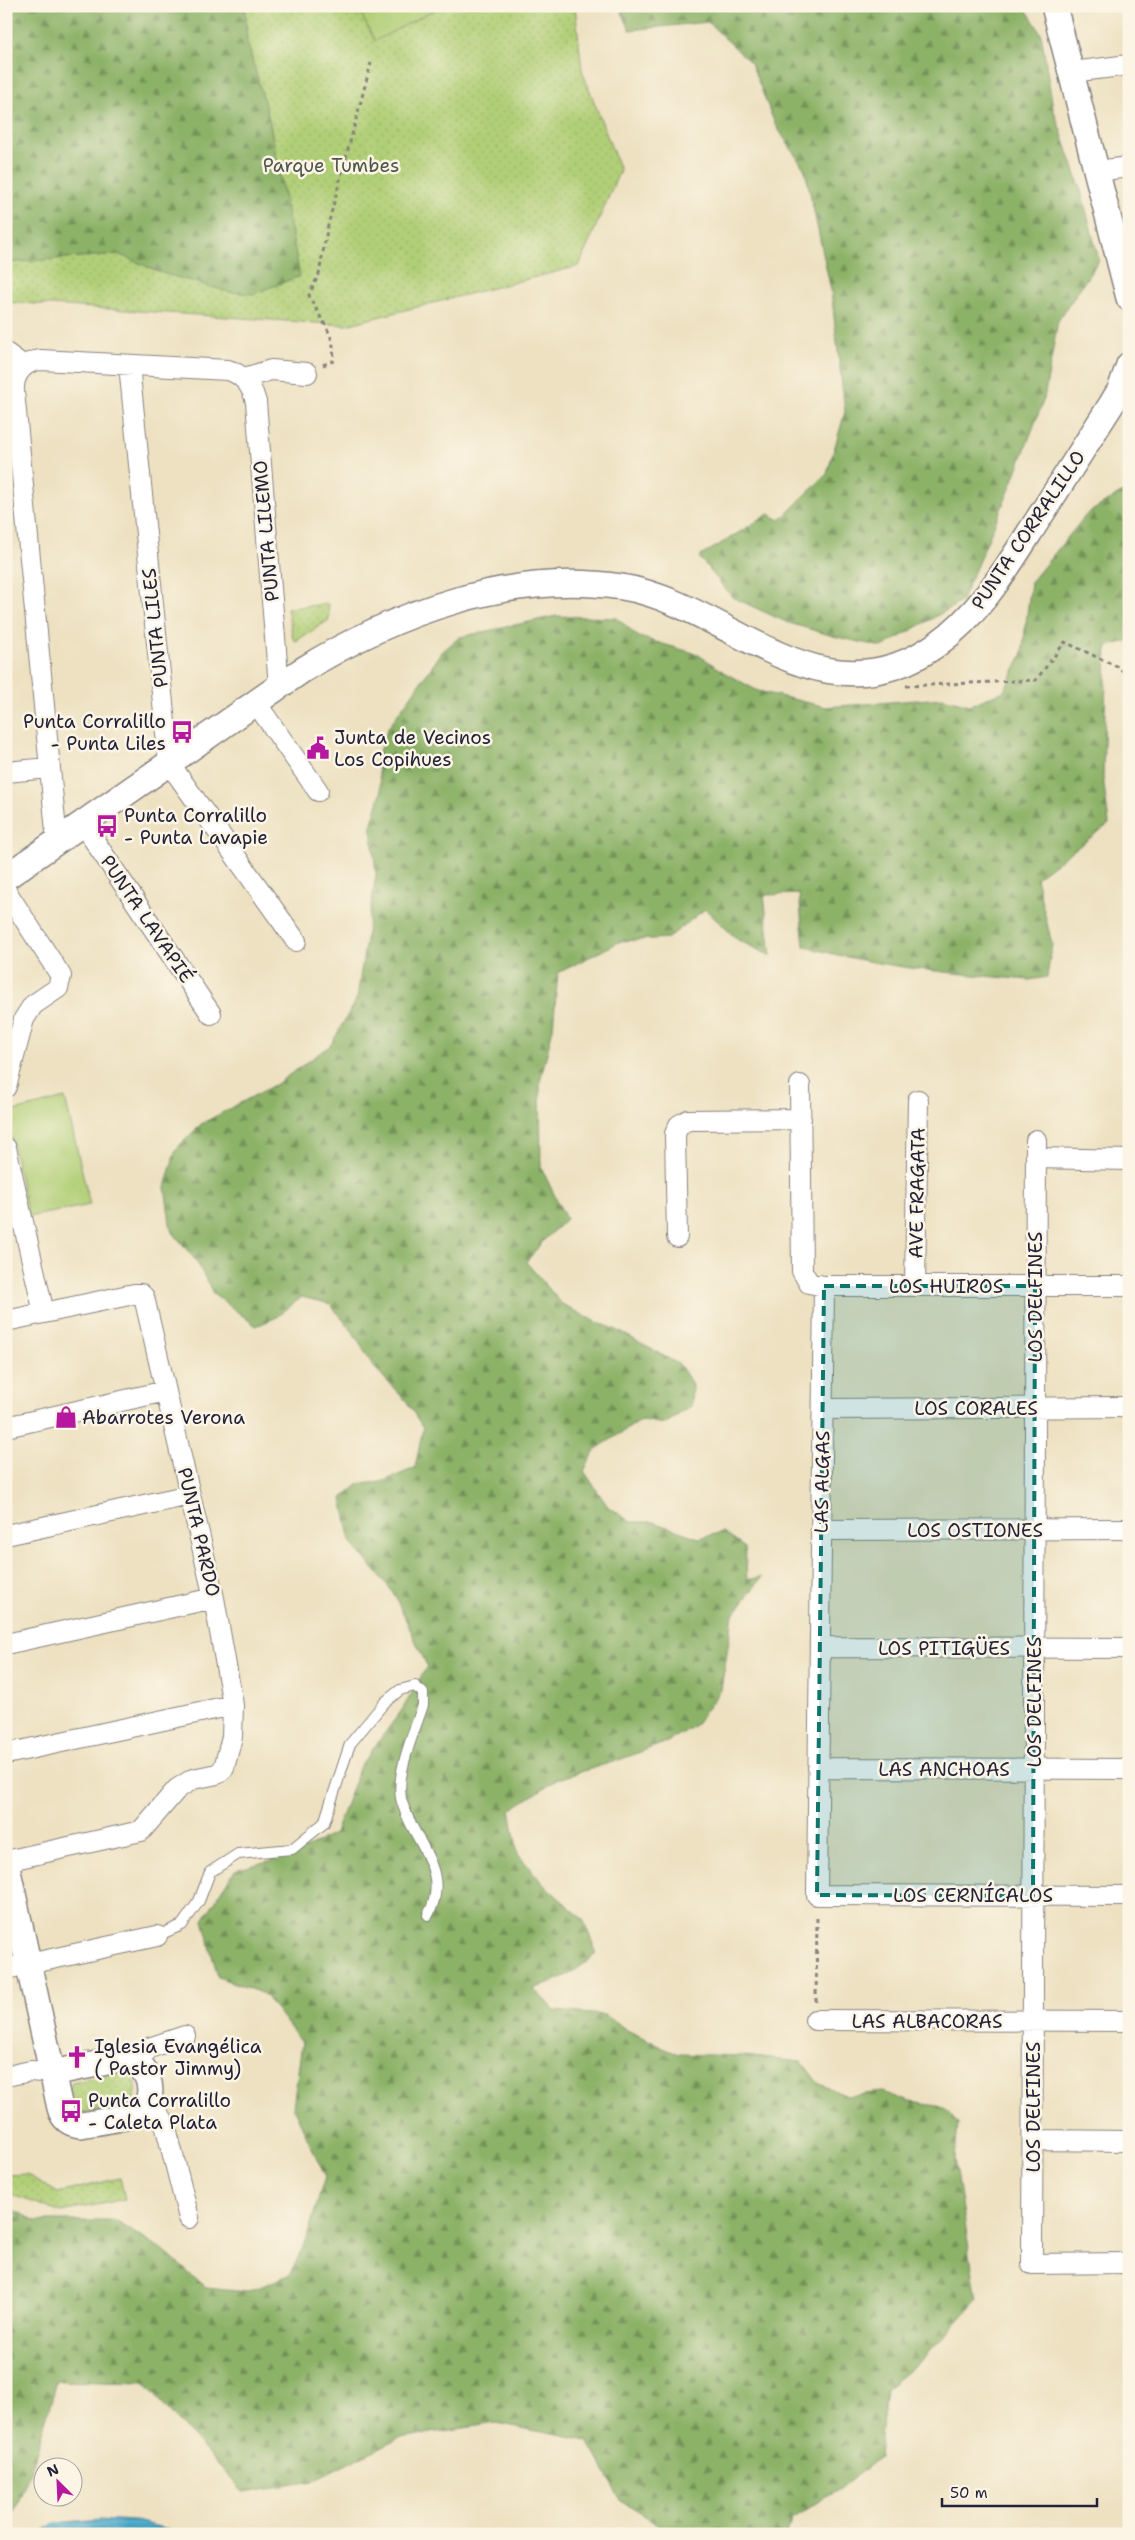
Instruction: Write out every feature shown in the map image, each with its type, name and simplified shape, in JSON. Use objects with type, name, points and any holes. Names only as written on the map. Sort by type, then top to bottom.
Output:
[{"type":"street","points":[[1054,6],[1127,286]]},
{"type":"street","points":[[1072,72],[1129,65]]},
{"type":"street","points":[[1097,171],[1129,167]]},
{"type":"street","points":[[6,353],[24,366]]},
{"type":"street","points":[[57,842],[13,439],[14,384],[18,373],[24,366],[41,360],[228,370],[244,378],[271,370],[307,373]]},
{"type":"street","name":"PUNTA LILES","points":[[129,365],[169,763],[296,941]]},
{"type":"street","name":"PUNTA CORRALILLO","points":[[6,877],[279,687],[356,639],[422,611],[525,587],[572,583],[625,588],[665,599],[692,610],[761,648],[801,664],[855,672],[884,668],[919,656],[952,633],[992,590],[1111,405],[1120,390],[1129,365]]},
{"type":"street","name":"PUNTA LILEMO","points":[[244,378],[252,390],[256,402],[279,687]]},
{"type":"street","points":[[256,703],[318,791]]},
{"type":"street","points":[[6,772],[49,768]]},
{"type":"street","name":"PUNTA LAVAPIÉ","points":[[83,824],[210,1014]]},
{"type":"street","points":[[6,891],[61,976],[58,988],[33,1005],[24,1019],[6,1087]]},
{"type":"street","points":[[800,1085],[803,1276],[809,1283],[824,1286]]},
{"type":"street","name":"AVE FRAGATA","points":[[915,1286],[918,1100]]},
{"type":"street","points":[[677,1237],[675,1134],[679,1124],[688,1120],[800,1119]]},
{"type":"street","points":[[6,1148],[14,1222],[44,1313],[6,1322]]},
{"type":"street","name":"LOS DELFINES","points":[[1129,1160],[1036,1149],[1032,2264],[1129,2263]]},
{"type":"street","name":"LOS HUIROS","points":[[824,1286],[1129,1286]]},
{"type":"street","name":"LAS ALGAS","points":[[817,1895],[824,1286]]},
{"type":"street","name":"PUNTA PARDO","points":[[6,1861],[136,1834],[146,1826],[177,1789],[193,1779],[221,1771],[226,1764],[232,1737],[233,1705],[214,1598],[146,1301],[141,1294],[134,1294],[44,1313]]},
{"type":"street","points":[[6,1427],[166,1391]]},
{"type":"street","name":"LOS CORALES","points":[[822,1409],[1129,1407]]},
{"type":"street","points":[[6,1535],[190,1495]]},
{"type":"street","name":"LOS OSTIONES","points":[[821,1530],[1129,1529]]},
{"type":"street","points":[[6,1644],[214,1598]]},
{"type":"street","name":"LOS PITIGÜES","points":[[820,1647],[1129,1648]]},
{"type":"street","points":[[6,1754],[233,1705]]},
{"type":"street","name":"LAS ANCHOAS","points":[[818,1768],[1129,1769]]},
{"type":"street","points":[[6,1861],[17,1967],[52,2073],[61,2113],[67,2121],[81,2125],[132,2115],[144,2107],[149,2091],[144,2069],[137,2062],[122,2059],[52,2073],[31,2071],[6,2076]]},
{"type":"street","name":"LOS CERNÍCALOS","points":[[817,1895],[1129,1896]]},
{"type":"street","points":[[17,1967],[157,1936]]},
{"type":"street","name":"LAS ALBACORAS","points":[[815,2020],[1129,2021]]},
{"type":"street","points":[[137,2062],[149,2048],[185,2036]]},
{"type":"street","points":[[144,2107],[157,2113],[165,2124],[190,2218]]},
{"type":"street","points":[[1033,2140],[1129,2141]]},
{"type":"lane","points":[[157,1936],[182,1926],[199,1902],[210,1872],[238,1854],[292,1849],[324,1823],[350,1744],[385,1702],[400,1690],[415,1686],[424,1692],[400,1780],[401,1798],[431,1860],[436,1886],[428,1915]]},
{"type":"path","points":[[307,373],[333,360],[335,346],[329,331],[317,314],[309,295],[319,274],[328,225],[371,63]]},
{"type":"path","points":[[899,687],[1036,680],[1065,642],[1118,667],[1129,676]]},
{"type":"path","points":[[815,2020],[817,1895]]},
{"type":"highlighted area","points":[[824,1286],[1035,1286],[1033,1896],[817,1895]]},
{"type":"green space","name":"Parque Tumbes","points":[[6,6],[575,6],[582,70],[620,170],[579,266],[346,325],[6,302]]},
{"type":"green space","points":[[6,6],[245,6],[247,41],[269,119],[300,276],[253,294],[229,292],[162,273],[118,254],[6,263]]},
{"type":"green space","points":[[357,6],[441,6],[375,41]]},
{"type":"green space","points":[[619,6],[1024,6],[1041,33],[1053,108],[1080,187],[1099,260],[1058,321],[1044,399],[1009,491],[961,602],[882,647],[833,636],[786,622],[732,597],[699,557],[769,514],[780,520],[827,474],[845,412],[831,290],[805,170],[775,124],[751,63],[708,22],[630,30]]},
{"type":"green space","points":[[1129,488],[1129,641],[1107,646],[1103,777],[1109,824],[1036,878],[1052,944],[1047,977],[1029,980],[916,969],[859,960],[804,946],[799,894],[764,895],[771,956],[738,940],[705,909],[668,938],[621,941],[558,973],[553,1028],[540,1082],[541,1167],[566,1219],[543,1241],[526,1262],[562,1304],[594,1321],[615,1329],[680,1365],[692,1384],[691,1406],[665,1424],[641,1420],[596,1449],[584,1471],[608,1507],[631,1522],[653,1522],[699,1538],[723,1532],[745,1548],[747,1580],[762,1577],[733,1615],[721,1690],[694,1726],[667,1742],[619,1760],[558,1779],[510,1810],[518,1854],[543,1884],[583,1919],[597,1954],[572,1973],[534,1989],[555,2011],[605,2015],[627,2030],[678,2054],[744,2056],[802,2062],[818,2083],[847,2096],[883,2092],[910,2102],[944,2107],[958,2123],[955,2159],[977,2300],[925,2357],[886,2389],[879,2457],[840,2489],[791,2519],[787,2534],[675,2534],[622,2502],[588,2441],[496,2423],[399,2438],[313,2481],[243,2492],[144,2383],[57,2381],[35,2458],[32,2458],[32,2467],[6,2533],[6,2206],[36,2221],[116,2221],[166,2253],[206,2288],[248,2292],[291,2274],[309,2231],[325,2176],[293,2107],[302,2043],[264,1994],[218,1977],[203,1920],[235,1870],[295,1854],[335,1833],[360,1766],[402,1710],[427,1666],[393,1592],[351,1542],[342,1498],[359,1484],[381,1482],[415,1468],[423,1428],[407,1402],[373,1366],[353,1332],[330,1304],[302,1297],[275,1318],[256,1326],[213,1293],[197,1262],[171,1230],[165,1187],[176,1149],[201,1124],[278,1083],[331,1045],[357,998],[376,874],[371,826],[381,792],[377,757],[388,728],[443,651],[460,637],[556,616],[617,618],[639,637],[697,654],[725,673],[758,691],[826,707],[943,698],[970,705],[1004,691],[1022,655],[1031,582],[1087,514]]},
{"type":"green space","points":[[328,604],[329,620],[296,641],[293,639],[287,608]]},
{"type":"green space","points":[[65,1098],[90,1205],[28,1217],[6,1113]]},
{"type":"green space","points":[[126,2070],[134,2082],[136,2090],[132,2104],[84,2113],[73,2109],[67,2093],[72,2083]]},
{"type":"green space","points":[[26,2174],[58,2193],[120,2178],[125,2199],[62,2212],[6,2193],[6,2175]]},
{"type":"water","points":[[100,2519],[135,2521],[189,2534],[39,2534],[54,2523]]},
{"type":"place","name":"Punta Corralillo - Punta Liles","points":[[182,732]]},
{"type":"place","name":"Junta de Vecinos Los Copihues","points":[[318,748]]},
{"type":"place","name":"Punta Corralillo - Punta Lavapie","points":[[107,826]]},
{"type":"place","name":"Abarrotes Verona","points":[[66,1417]]},
{"type":"place","name":"Iglesia Evangélica ( Pastor Jimmy)","points":[[77,2057]]},
{"type":"place","name":"Punta Corralillo - Caleta Plata","points":[[71,2111]]}]
